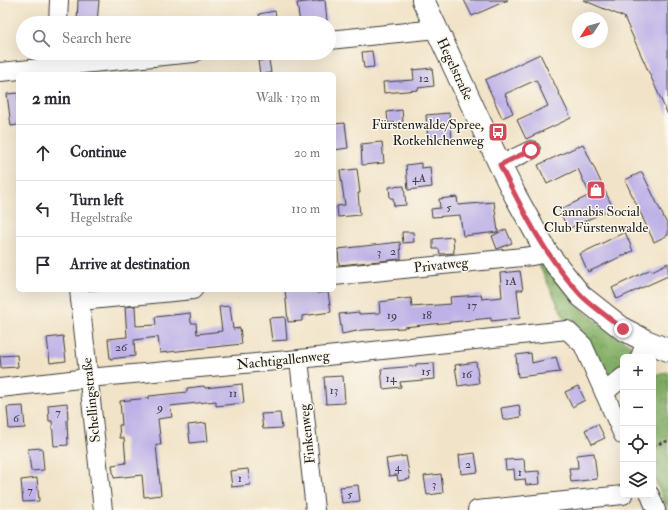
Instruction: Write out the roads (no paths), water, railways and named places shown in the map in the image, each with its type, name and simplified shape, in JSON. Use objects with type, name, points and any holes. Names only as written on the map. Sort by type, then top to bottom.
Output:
[{"type":"main road","name":"Hegelstraße","points":[[423,0],[500,165],[547,253],[581,296],[623,329],[643,349],[668,350]]},
{"type":"street","points":[[58,16],[59,0]]},
{"type":"street","points":[[336,39],[437,29]]},
{"type":"street","points":[[0,72],[56,64],[106,60]]},
{"type":"street","points":[[500,165],[531,150]]},
{"type":"street","name":"Privatweg","points":[[336,276],[532,256],[547,253]]},
{"type":"street","points":[[80,296],[155,292]]},
{"type":"street","name":"Schellingstraße","points":[[80,296],[103,510]]},
{"type":"street","name":"Nachtigallenweg","points":[[0,388],[88,378],[299,359],[567,330],[583,345],[604,393]]},
{"type":"street","name":"Finkenweg","points":[[299,359],[315,510]]},
{"type":"street","points":[[620,380],[604,393],[620,428]]},
{"type":"street","points":[[476,510],[620,495]]},
{"type":"street","points":[[651,498],[656,510]]},
{"type":"place","name":"Fürstenwalde/Spree, Rotkehlchenweg","points":[[498,132]]},
{"type":"place","name":"Cannabis Social Club Fürstenwalde","points":[[596,190]]}]
